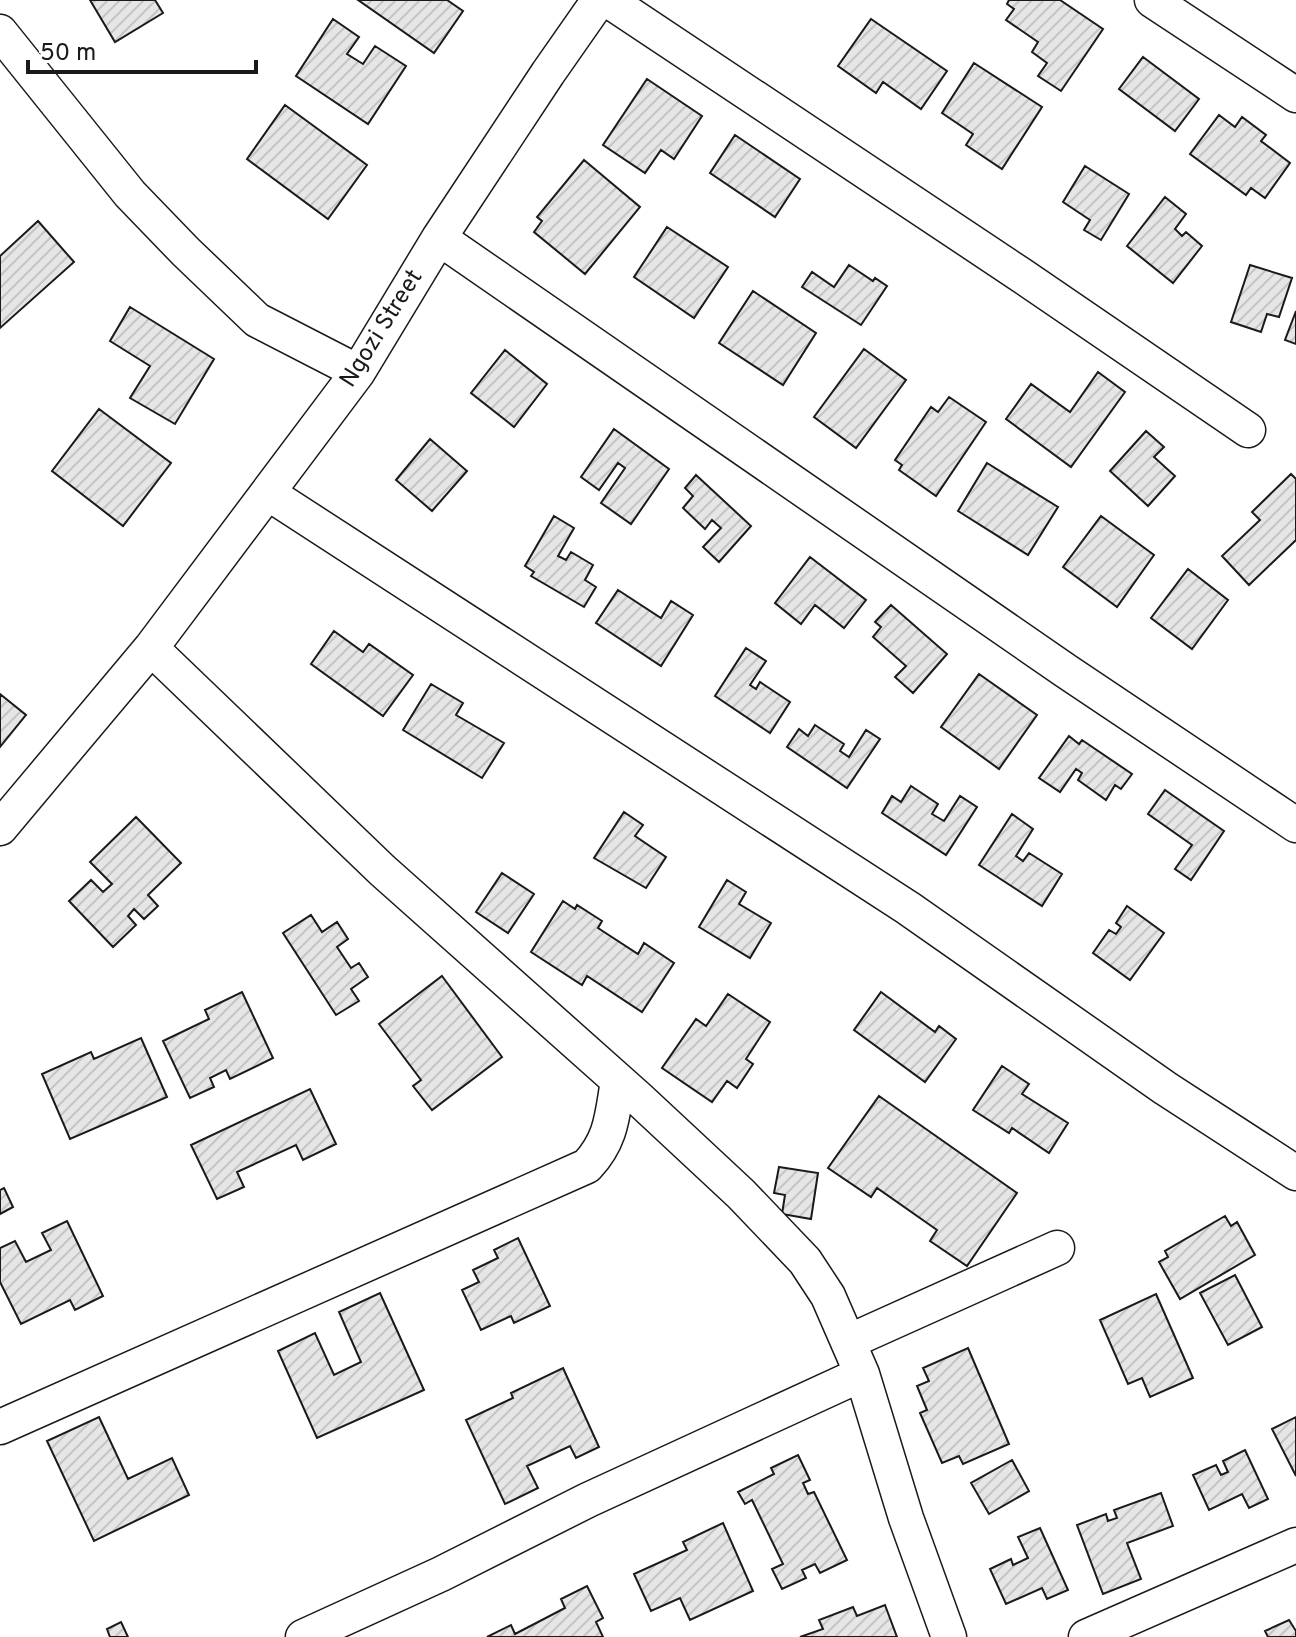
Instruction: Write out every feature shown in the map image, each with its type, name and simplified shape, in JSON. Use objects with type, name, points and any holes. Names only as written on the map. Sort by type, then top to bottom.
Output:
[{"type":"street","name":"Ngozi Street","points":[[0,828],[151,648],[358,372],[439,238],[599,0]]},
{"type":"street","points":[[608,0],[1248,430]]},
{"type":"street","points":[[1152,0],[1296,95]]},
{"type":"street","points":[[0,32],[130,194],[257,320],[358,372]]},
{"type":"street","points":[[439,238],[1077,678],[1296,825]]},
{"type":"street","points":[[268,493],[908,908],[1165,1088],[1296,1173]]},
{"type":"street","points":[[151,648],[382,870],[741,1194],[805,1261],[828,1296],[862,1374],[906,1518],[949,1637]]},
{"type":"street","points":[[0,1427],[587,1166],[600,1151],[609,1133],[618,1081]]},
{"type":"street","points":[[848,1342],[1057,1248]]},
{"type":"street","points":[[303,1637],[441,1574],[588,1500],[862,1374]]},
{"type":"street","points":[[1086,1637],[1296,1545]]},
{"type":"building","points":[[90,0],[155,0],[163,13],[115,42]]},
{"type":"building","points":[[358,0],[447,0],[463,11],[434,53]]},
{"type":"building","points":[[1009,0],[1060,0],[1103,29],[1061,91],[1038,76],[1047,63],[1032,52],[1038,42],[1006,20],[1014,9],[1007,4]]},
{"type":"building","points":[[333,19],[359,37],[347,54],[363,64],[375,46],[406,66],[368,124],[296,76]]},
{"type":"building","points":[[871,19],[947,71],[921,109],[883,82],[876,93],[838,66]]},
{"type":"building","points":[[1143,57],[1199,99],[1175,131],[1119,89]]},
{"type":"building","points":[[974,63],[1042,107],[1002,169],[966,145],[973,134],[942,113]]},
{"type":"building","points":[[647,79],[702,116],[674,159],[661,150],[645,173],[603,145]]},
{"type":"building","points":[[285,105],[367,165],[328,219],[247,159]]},
{"type":"building","points":[[1219,115],[1235,127],[1242,117],[1266,135],[1261,141],[1290,163],[1265,198],[1251,188],[1246,195],[1190,154]]},
{"type":"building","points":[[735,135],[800,179],[775,217],[710,173]]},
{"type":"building","points":[[584,160],[640,207],[585,274],[534,232],[542,221],[537,217]]},
{"type":"building","points":[[1085,166],[1129,194],[1101,240],[1084,230],[1090,220],[1063,202]]},
{"type":"building","points":[[1165,197],[1186,214],[1175,229],[1182,236],[1186,232],[1202,246],[1173,283],[1127,246]]},
{"type":"building","points":[[38,221],[74,262],[0,328],[0,256]]},
{"type":"building","points":[[667,227],[728,267],[694,318],[634,277]]},
{"type":"building","points":[[849,265],[887,286],[861,325],[802,287],[812,272],[834,287]]},
{"type":"building","points":[[1250,265],[1292,278],[1279,317],[1267,314],[1261,332],[1231,322]]},
{"type":"building","points":[[753,291],[816,333],[783,385],[719,343]]},
{"type":"building","points":[[130,307],[214,359],[175,424],[130,398],[150,366],[110,341]]},
{"type":"building","points":[[1296,311],[1296,344],[1285,340]]},
{"type":"building","points":[[864,349],[906,380],[856,448],[814,417]]},
{"type":"building","points":[[505,350],[547,384],[514,427],[471,393]]},
{"type":"building","points":[[1098,372],[1125,392],[1071,467],[1006,419],[1031,384],[1070,412]]},
{"type":"building","points":[[949,397],[986,422],[936,496],[899,470],[902,465],[895,460],[931,407],[938,412]]},
{"type":"building","points":[[99,409],[171,463],[123,526],[52,471]]},
{"type":"building","points":[[614,429],[669,469],[631,524],[601,503],[625,468],[618,463],[599,490],[581,477]]},
{"type":"building","points":[[1146,431],[1164,447],[1154,457],[1175,476],[1148,506],[1110,471]]},
{"type":"building","points":[[430,439],[467,471],[432,511],[396,480]]},
{"type":"building","points":[[987,463],[1058,507],[1028,555],[958,511]]},
{"type":"building","points":[[1291,474],[1296,479],[1296,540],[1249,585],[1222,556],[1260,520],[1252,512]]},
{"type":"building","points":[[696,475],[751,526],[719,562],[703,547],[721,528],[712,520],[705,529],[683,508],[693,496],[685,488]]},
{"type":"building","points":[[554,516],[574,528],[558,556],[566,560],[571,552],[593,565],[585,580],[596,587],[584,607],[531,576],[534,572],[525,566]]},
{"type":"building","points":[[1101,516],[1154,555],[1117,607],[1063,567]]},
{"type":"building","points":[[810,557],[866,600],[844,628],[815,605],[801,624],[775,603]]},
{"type":"building","points":[[1188,569],[1228,600],[1192,649],[1151,618]]},
{"type":"building","points":[[618,590],[661,618],[671,601],[693,615],[661,666],[596,623]]},
{"type":"building","points":[[891,605],[947,654],[913,693],[895,677],[906,666],[873,637],[881,627],[875,622]]},
{"type":"building","points":[[334,631],[363,652],[369,644],[413,675],[383,716],[311,664]]},
{"type":"building","points":[[746,648],[766,661],[750,685],[756,689],[760,682],[790,702],[770,733],[715,696]]},
{"type":"building","points":[[979,674],[1037,715],[999,769],[941,727]]},
{"type":"building","points":[[431,684],[463,703],[456,715],[504,743],[482,778],[403,730]]},
{"type":"building","points":[[0,694],[26,715],[0,747]]},
{"type":"building","points":[[815,725],[844,744],[840,751],[849,757],[866,730],[880,739],[847,788],[787,747],[799,729],[808,736]]},
{"type":"building","points":[[1069,736],[1079,744],[1082,740],[1132,774],[1121,789],[1115,785],[1106,800],[1078,780],[1082,773],[1076,769],[1060,792],[1039,778]]},
{"type":"building","points":[[911,786],[938,804],[932,814],[944,821],[960,796],[977,807],[946,855],[882,813],[892,796],[901,802]]},
{"type":"building","points":[[1165,790],[1224,831],[1191,880],[1175,869],[1192,845],[1148,814]]},
{"type":"building","points":[[624,812],[643,825],[635,836],[666,857],[646,888],[594,858]]},
{"type":"building","points":[[1012,814],[1033,829],[1016,856],[1023,861],[1029,853],[1062,874],[1042,906],[979,865]]},
{"type":"building","points":[[136,817],[181,863],[148,895],[158,906],[144,919],[134,909],[128,916],[136,925],[113,947],[69,901],[91,880],[103,892],[112,884],[90,862]]},
{"type":"building","points":[[502,873],[534,894],[508,933],[476,912]]},
{"type":"building","points":[[727,880],[746,892],[739,904],[771,923],[750,958],[699,927]]},
{"type":"building","points":[[563,901],[575,909],[577,905],[602,921],[598,928],[638,954],[644,943],[674,963],[642,1012],[587,976],[582,985],[531,952]]},
{"type":"building","points":[[1127,906],[1164,933],[1130,980],[1093,953],[1109,930],[1116,934],[1121,927],[1116,923]]},
{"type":"building","points":[[311,915],[322,932],[337,922],[348,939],[337,947],[351,968],[359,963],[368,977],[351,989],[359,1001],[336,1015],[283,933]]},
{"type":"building","points":[[442,976],[502,1057],[432,1110],[413,1086],[421,1080],[379,1024]]},
{"type":"building","points":[[242,992],[273,1058],[230,1079],[226,1070],[210,1078],[214,1087],[190,1098],[163,1041],[209,1019],[205,1010]]},
{"type":"building","points":[[881,992],[935,1032],[939,1026],[956,1039],[925,1082],[854,1030]]},
{"type":"building","points":[[728,994],[770,1022],[746,1059],[753,1064],[737,1088],[727,1081],[712,1102],[662,1068],[696,1019],[706,1026]]},
{"type":"building","points":[[141,1038],[167,1097],[70,1139],[42,1074],[91,1052],[94,1059]]},
{"type":"building","points":[[1002,1066],[1029,1084],[1022,1094],[1068,1123],[1049,1153],[1012,1128],[1009,1133],[973,1110]]},
{"type":"building","points":[[310,1089],[336,1144],[303,1160],[296,1145],[237,1172],[244,1187],[217,1199],[191,1145]]},
{"type":"building","points":[[879,1096],[1017,1193],[967,1266],[930,1241],[937,1230],[877,1188],[871,1197],[828,1168]]},
{"type":"building","points":[[779,1167],[818,1173],[811,1219],[782,1214],[785,1195],[774,1193]]},
{"type":"building","points":[[4,1188],[13,1207],[0,1214],[0,1190]]},
{"type":"building","points":[[1225,1216],[1231,1226],[1237,1222],[1255,1255],[1180,1299],[1159,1262],[1168,1257],[1165,1251]]},
{"type":"building","points":[[67,1221],[103,1296],[75,1310],[70,1300],[21,1324],[0,1282],[0,1248],[15,1241],[26,1262],[51,1250],[42,1233]]},
{"type":"building","points":[[518,1238],[550,1306],[514,1323],[511,1316],[481,1330],[462,1290],[479,1282],[473,1270],[498,1258],[494,1250]]},
{"type":"building","points":[[1235,1275],[1262,1327],[1228,1345],[1200,1293]]},
{"type":"building","points":[[380,1293],[424,1390],[317,1438],[278,1351],[315,1333],[334,1375],[361,1362],[339,1312]]},
{"type":"building","points":[[1156,1294],[1193,1378],[1150,1397],[1142,1378],[1128,1384],[1100,1320]]},
{"type":"building","points":[[968,1348],[1009,1444],[963,1464],[959,1456],[942,1463],[920,1413],[927,1410],[917,1386],[929,1381],[923,1368]]},
{"type":"building","points":[[563,1368],[599,1447],[576,1458],[570,1446],[527,1466],[538,1488],[505,1504],[466,1420],[513,1398],[511,1393]]},
{"type":"building","points":[[99,1417],[128,1479],[172,1458],[189,1495],[94,1541],[47,1441]]},
{"type":"building","points":[[1296,1417],[1296,1476],[1272,1429]]},
{"type":"building","points":[[1245,1450],[1268,1499],[1249,1508],[1242,1494],[1209,1510],[1193,1475],[1216,1465],[1221,1475],[1228,1472],[1223,1461]]},
{"type":"building","points":[[798,1455],[810,1480],[803,1483],[808,1494],[814,1492],[847,1560],[820,1573],[815,1564],[802,1570],[806,1578],[782,1589],[772,1569],[783,1564],[752,1500],[745,1504],[738,1492],[774,1474],[771,1468]]},
{"type":"building","points":[[1012,1460],[1029,1491],[989,1514],[971,1483]]},
{"type":"building","points":[[1161,1493],[1173,1526],[1127,1543],[1141,1579],[1103,1594],[1077,1525],[1106,1514],[1108,1521],[1117,1518],[1114,1510]]},
{"type":"building","points":[[723,1523],[753,1591],[690,1620],[680,1598],[651,1611],[634,1574],[687,1550],[683,1542]]},
{"type":"building","points":[[1040,1528],[1068,1590],[1047,1599],[1042,1588],[1006,1604],[990,1569],[1011,1559],[1013,1565],[1028,1558],[1018,1537]]},
{"type":"building","points":[[587,1586],[603,1618],[596,1622],[603,1637],[487,1637],[511,1625],[515,1634],[565,1608],[561,1599]]},
{"type":"building","points":[[885,1605],[897,1637],[800,1637],[823,1629],[819,1620],[853,1607],[857,1616]]},
{"type":"building","points":[[1289,1620],[1296,1637],[1268,1637],[1265,1631]]},
{"type":"building","points":[[121,1622],[128,1637],[110,1637],[107,1629]]}]
